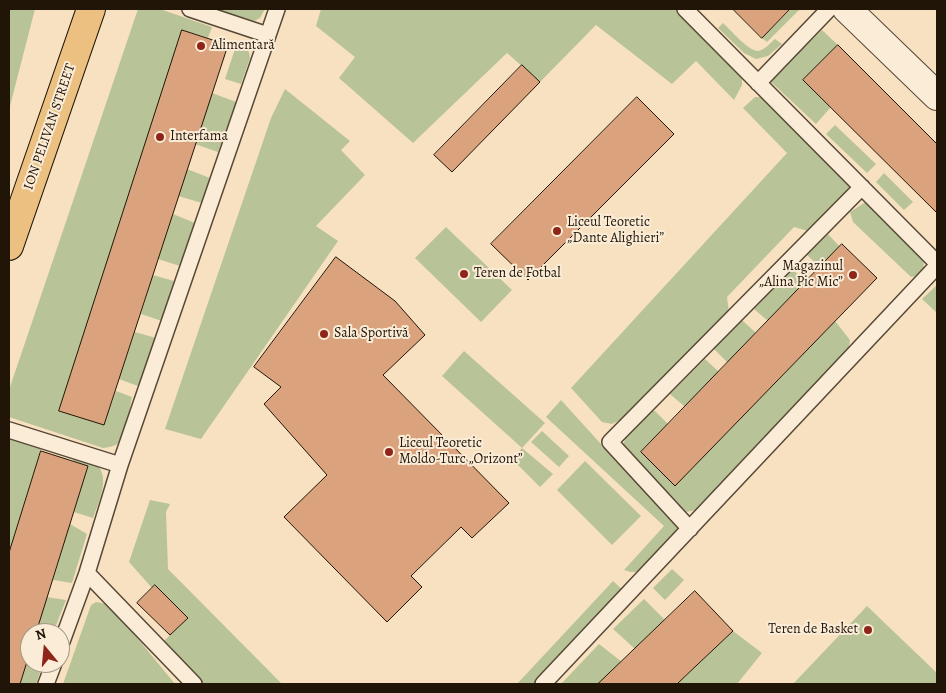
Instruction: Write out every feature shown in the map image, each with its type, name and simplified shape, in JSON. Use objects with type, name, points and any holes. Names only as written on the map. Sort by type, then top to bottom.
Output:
[{"type":"main road","name":"ION PELIVAN STREET","points":[[9,246],[14,216],[91,9]]},
{"type":"street","points":[[848,9],[937,96]]},
{"type":"lane","points":[[190,9],[268,35]]},
{"type":"lane","points":[[69,623],[87,573],[120,465],[277,9]]},
{"type":"lane","points":[[543,684],[937,264],[684,9]]},
{"type":"lane","points":[[758,83],[829,9]]},
{"type":"lane","points":[[690,529],[610,442],[862,187]]},
{"type":"lane","points":[[9,430],[120,465]]},
{"type":"lane","points":[[87,573],[194,684]]},
{"type":"green space","points":[[9,9],[35,9],[9,110]]},
{"type":"green space","points":[[138,9],[160,9],[212,27],[208,38],[183,30],[60,411],[104,425],[116,391],[132,397],[122,437],[116,445],[103,448],[9,417],[9,390]]},
{"type":"green space","points":[[211,9],[265,9],[260,18],[254,21]]},
{"type":"green space","points":[[321,9],[679,9],[742,75],[742,85],[734,100],[696,61],[672,84],[596,25],[540,82],[507,53],[413,143],[339,78],[355,57],[316,26]]},
{"type":"green space","points":[[791,9],[800,9],[767,42],[762,38]]},
{"type":"green space","points":[[723,23],[749,48],[754,50],[763,49],[775,39],[782,44],[768,56],[756,59],[744,53],[718,28]]},
{"type":"green space","points":[[822,30],[838,45],[804,80],[831,107],[816,124],[770,81]]},
{"type":"green space","points":[[237,43],[248,47],[250,58],[241,84],[225,79]]},
{"type":"green space","points":[[285,89],[350,141],[341,150],[365,175],[316,226],[338,241],[201,439],[165,429],[271,118]]},
{"type":"green space","points":[[212,93],[236,102],[218,152],[195,144]]},
{"type":"green space","points":[[755,97],[766,97],[852,188],[842,201],[808,231],[794,227],[727,297],[729,313],[626,417],[612,424],[602,422],[571,388],[787,153],[743,108]]},
{"type":"green space","points":[[835,125],[876,164],[867,173],[826,134]]},
{"type":"green space","points":[[187,169],[210,178],[202,203],[178,196]]},
{"type":"green space","points":[[884,173],[913,202],[904,210],[876,182]]},
{"type":"green space","points":[[864,203],[872,204],[923,252],[924,268],[917,276],[911,277],[853,222],[850,212]]},
{"type":"green space","points":[[173,214],[195,223],[180,266],[158,259]]},
{"type":"green space","name":"Teren de Fotbal","points":[[446,227],[512,290],[481,322],[415,258]]},
{"type":"green space","points":[[828,234],[840,247],[820,267],[807,255]]},
{"type":"green space","points":[[792,269],[806,282],[768,321],[754,309]]},
{"type":"green space","points":[[153,275],[174,281],[162,321],[141,314]]},
{"type":"green space","points":[[937,285],[937,313],[922,299]]},
{"type":"green space","points":[[742,320],[756,333],[728,363],[714,349]]},
{"type":"green space","points":[[835,321],[850,340],[849,348],[697,510],[686,512],[627,456],[623,445],[626,437],[651,411],[655,411],[668,424],[641,452],[675,485]]},
{"type":"green space","points":[[135,332],[156,338],[138,386],[119,379]]},
{"type":"green space","points":[[464,351],[545,423],[522,448],[442,376]]},
{"type":"green space","points":[[705,359],[719,372],[685,407],[670,394]]},
{"type":"green space","points":[[561,400],[679,530],[639,572],[624,570],[664,526],[546,417]]},
{"type":"green space","points":[[542,431],[569,456],[559,467],[531,442]]},
{"type":"green space","points":[[9,436],[42,446],[9,553]]},
{"type":"green space","points":[[522,448],[553,474],[540,487],[512,459]]},
{"type":"green space","points":[[75,455],[90,460],[101,471],[103,487],[93,518],[74,512],[88,466],[73,461]]},
{"type":"green space","points":[[585,461],[641,516],[612,545],[557,490]]},
{"type":"green space","points":[[150,500],[170,504],[166,512],[168,569],[282,684],[204,684],[163,642],[187,618],[155,585],[152,588],[129,562]]},
{"type":"green space","points":[[70,524],[87,534],[72,583],[53,580]]},
{"type":"green space","points":[[672,569],[684,580],[665,600],[653,588]]},
{"type":"green space","points":[[613,581],[625,592],[536,684],[517,684]]},
{"type":"green space","points":[[47,597],[66,600],[57,623],[39,623]]},
{"type":"green space","points":[[644,599],[665,620],[635,649],[613,629]]},
{"type":"green space","points":[[96,602],[107,604],[116,612],[175,684],[63,684],[67,673],[70,673],[70,664],[91,605]]},
{"type":"green space","name":"Teren de Basket","points":[[867,606],[937,673],[937,684],[793,684]]},
{"type":"green space","points":[[733,631],[762,653],[737,684],[677,684]]},
{"type":"green space","points":[[599,644],[622,662],[606,677],[613,684],[561,684]]},
{"type":"green space","points":[[23,673],[40,673],[36,684],[20,684]]},
{"type":"building","points":[[733,9],[790,9],[762,38]]},
{"type":"building","points":[[182,30],[228,45],[104,425],[59,411]]},
{"type":"building","points":[[838,45],[937,144],[937,213],[803,80]]},
{"type":"building","points":[[522,65],[540,82],[452,172],[434,155]]},
{"type":"building","points":[[637,97],[674,134],[528,280],[491,244]]},
{"type":"building","points":[[842,244],[877,278],[675,486],[641,452]]},
{"type":"building","points":[[336,257],[395,301],[425,335],[383,375],[509,503],[472,538],[461,527],[411,576],[422,587],[387,622],[284,517],[327,475],[264,404],[281,387],[254,367]]},
{"type":"building","points":[[41,451],[88,466],[39,623],[20,623],[20,673],[23,673],[20,684],[9,684],[9,553]]},
{"type":"building","points":[[155,585],[188,618],[170,635],[137,603]]},
{"type":"building","points":[[695,591],[733,631],[677,684],[598,684]]},
{"type":"place","name":"Alimentară","points":[[201,46]]},
{"type":"place","name":"Interfama","points":[[160,137]]},
{"type":"place","name":"Liceul Teoretic „Dante Alighieri”","points":[[557,231]]},
{"type":"place","name":"Teren de Fotbal","points":[[464,274]]},
{"type":"place","name":"Magazinul „Alina Pic Mic”","points":[[853,275]]},
{"type":"place","name":"Sala Sportivă","points":[[324,334]]},
{"type":"place","name":"Liceul Teoretic Moldo-Turc „Orizont”","points":[[389,452]]},
{"type":"place","name":"Teren de Basket","points":[[868,630]]}]
